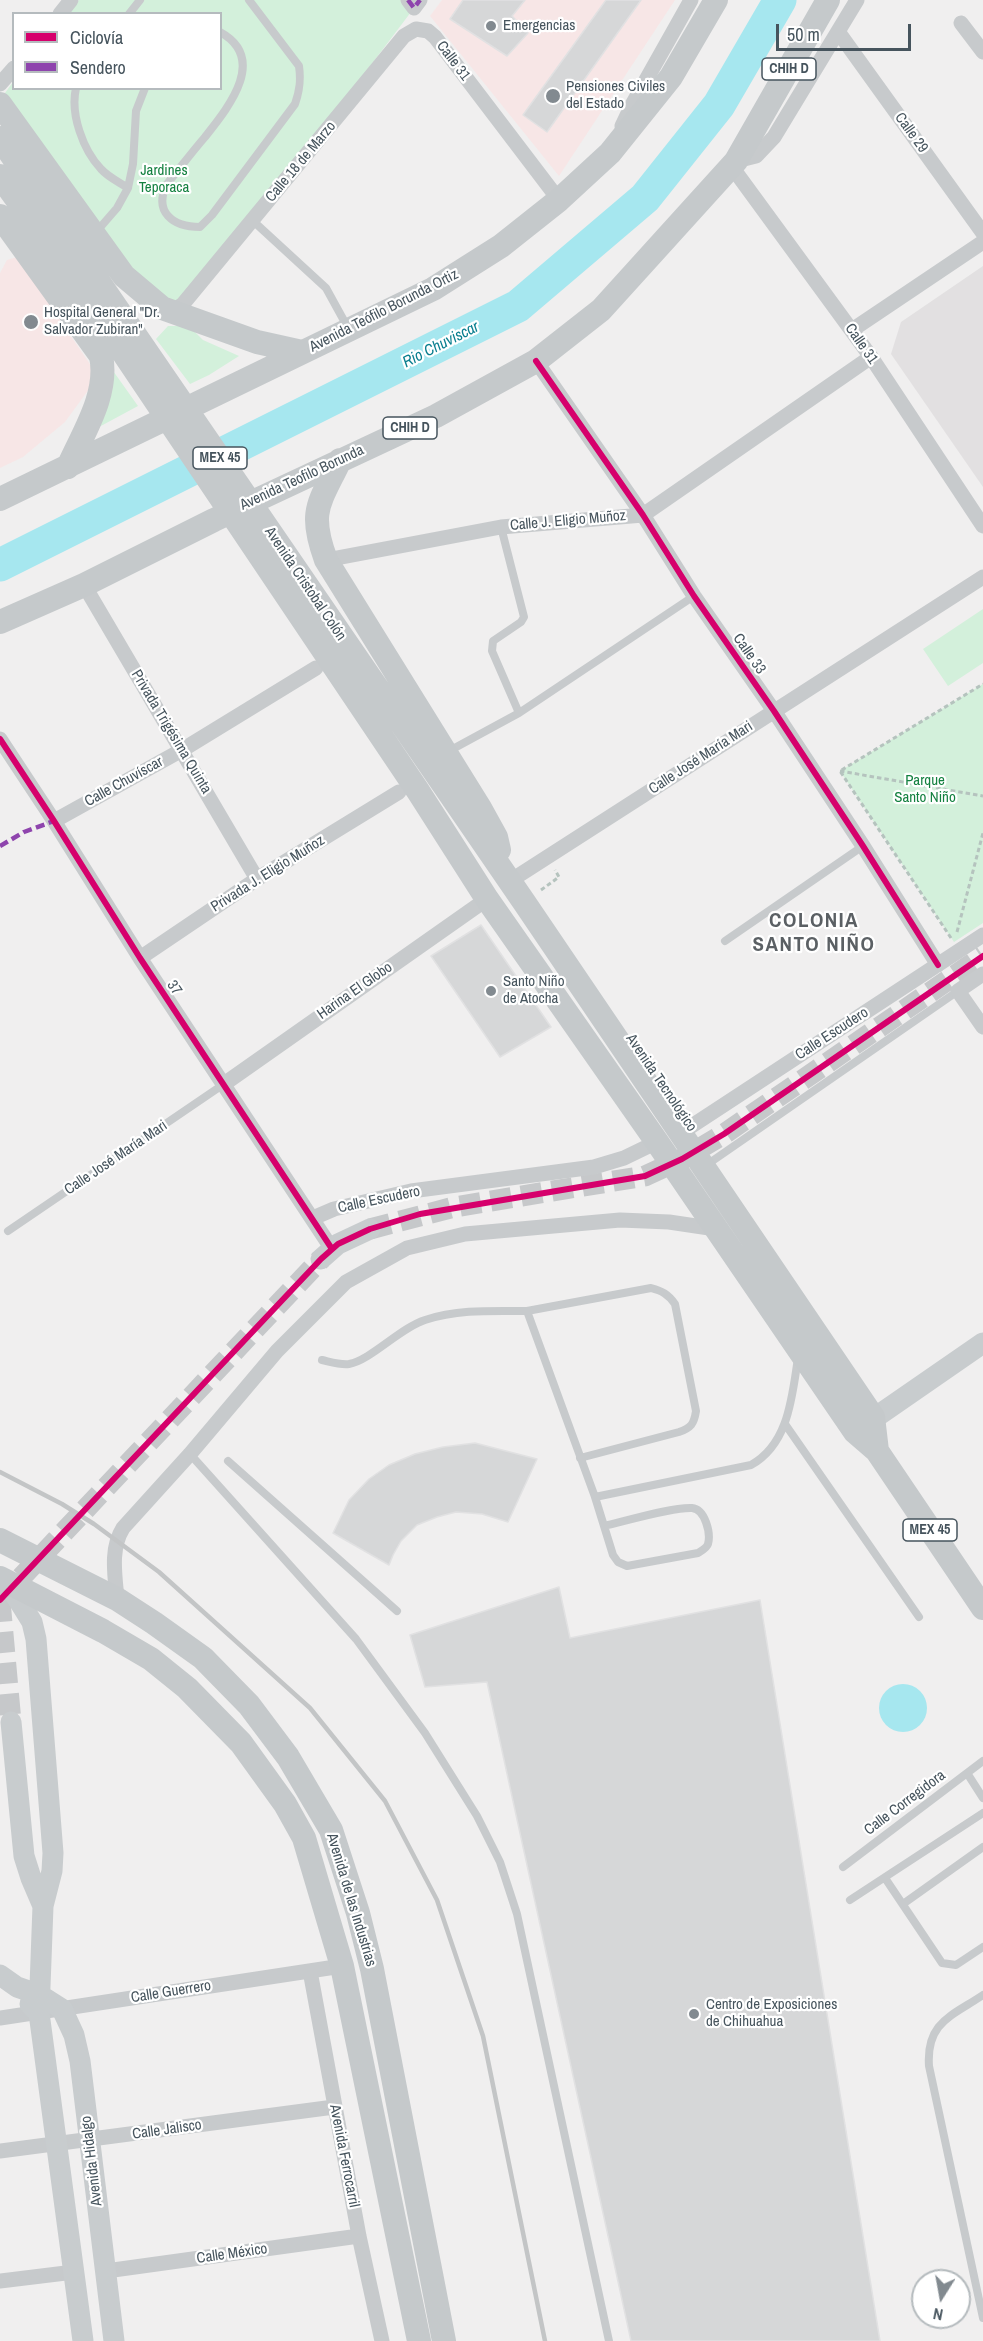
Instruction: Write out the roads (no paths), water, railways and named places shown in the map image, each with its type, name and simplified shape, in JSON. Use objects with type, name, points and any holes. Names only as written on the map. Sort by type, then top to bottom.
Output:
[{"type":"main road","name":"Avenida Teófilo Borunda Ortiz","points":[[0,499],[433,289],[501,246],[559,200],[610,153],[671,77],[716,0]]},
{"type":"main road","name":"Avenida Teofilo Borunda","points":[[0,622],[84,585],[214,520],[435,416],[536,361],[602,310],[734,164],[751,138],[828,0]]},
{"type":"main road","points":[[0,104],[123,276],[162,308],[257,342],[302,352]]},
{"type":"main road","name":"Avenida Cristobal Colón","points":[[0,138],[505,876]]},
{"type":"main road","name":"Avenida Cristobal Colón","points":[[0,176],[63,262],[408,792]]},
{"type":"main road","points":[[0,216],[101,356],[103,366],[101,385],[93,410],[68,467]]},
{"type":"main road","points":[[340,460],[317,509],[316,518],[320,542],[326,560],[491,826],[500,851],[505,876]]},
{"type":"main road","points":[[214,520],[244,558],[316,668],[408,792],[446,860],[482,891]]},
{"type":"main road","name":"Avenida Tecnológico","points":[[505,876],[704,1167],[803,1334],[864,1424],[877,1451],[983,1608]]},
{"type":"main road","name":"Avenida Tecnológico","points":[[482,891],[716,1229],[803,1334],[864,1424]]},
{"type":"main road","name":"Avenida de las Industrias","points":[[0,1540],[117,1599],[203,1658],[249,1705],[288,1757],[331,1830],[372,1969],[444,2341]]},
{"type":"main road","name":"Avenida de las Industrias","points":[[3,1579],[151,1659],[187,1688],[241,1743],[285,1804],[304,1838],[342,1966],[419,2341]]},
{"type":"street","points":[[62,12],[71,0]]},
{"type":"street","points":[[610,153],[632,105],[691,0]]},
{"type":"street","points":[[734,164],[756,156],[774,137],[857,0]]},
{"type":"street","points":[[961,23],[983,52]]},
{"type":"street","name":"Calle 18 de Marzo","points":[[172,312],[183,304],[404,36],[411,31],[421,29],[435,37]]},
{"type":"street","name":"Calle 29","points":[[839,33],[983,233]]},
{"type":"street","name":"Calle 31","points":[[435,37],[559,200]]},
{"type":"street","points":[[0,84],[12,70]]},
{"type":"street","name":"Calle 31","points":[[734,164],[871,357],[983,526]]},
{"type":"street","points":[[852,330],[983,242]]},
{"type":"street","name":"Calle J. Eligio Muñoz","points":[[326,560],[501,527],[643,515],[871,357]]},
{"type":"street","name":"Calle 33","points":[[536,361],[643,515],[694,596],[774,711],[938,964]]},
{"type":"street","name":"Calle José María Mari","points":[[505,876],[774,711],[983,577]]},
{"type":"street","name":"Privada Trigésima Quinta","points":[[84,585],[257,879]]},
{"type":"street","name":"Calle Chuvíscar","points":[[54,821],[182,750],[316,668]]},
{"type":"street","name":"37","points":[[0,739],[140,958],[313,1218],[327,1254]]},
{"type":"street","name":"Privada J. Eligio Muñoz","points":[[140,958],[257,879],[408,792]]},
{"type":"street","name":"Harina El Globo","points":[[224,1084],[482,891]]},
{"type":"street","name":"Calle Escudero","points":[[681,1133],[983,935]]},
{"type":"street","points":[[983,974],[958,991],[983,1027]]},
{"type":"street","name":"Calle Escudero","points":[[313,1218],[334,1209],[411,1191],[594,1167],[624,1158],[657,1142]]},
{"type":"street","points":[[117,1599],[114,1554],[116,1539],[123,1528],[190,1454],[277,1351],[346,1282],[407,1248],[465,1234],[620,1220],[669,1222],[716,1229]]},
{"type":"street","name":"Calle Escudero","points":[[327,1254],[370,1229]]},
{"type":"street","points":[[864,1424],[983,1343]]},
{"type":"street","points":[[3,1579],[32,1622],[39,1659],[53,1853],[44,1906],[39,2004],[83,2341]]},
{"type":"street","points":[[11,1722],[24,1857],[33,1885],[44,1906]]},
{"type":"street","name":"Calle Guerrero","points":[[62,2009],[342,1966]]},
{"type":"street","name":"Avenida Ferrocarril","points":[[310,1971],[359,2236],[382,2341]]},
{"type":"street","points":[[8,1981],[39,2004],[62,2009]]},
{"type":"street","points":[[0,2018],[39,2004]]},
{"type":"street","name":"Avenida Hidalgo","points":[[62,2009],[78,2048],[114,2341]]},
{"type":"street","name":"Calle Jalisco","points":[[0,2151],[334,2107]]},
{"type":"street","name":"Calle México","points":[[106,2271],[359,2236]]},
{"type":"street","points":[[0,2282],[74,2272]]},
{"type":"lane","points":[[131,12],[140,0]]},
{"type":"lane","points":[[222,33],[234,42],[241,58],[243,72],[238,90],[167,184],[163,193],[164,211],[174,221],[186,227],[200,226],[212,215],[295,104],[300,91],[299,66],[249,0]]},
{"type":"lane","points":[[76,90],[76,113],[80,132],[88,150],[100,168],[128,188]]},
{"type":"lane","points":[[94,234],[117,208],[128,188],[133,164],[136,111],[144,90]]},
{"type":"lane","points":[[252,220],[326,288],[350,330]]},
{"type":"lane","points":[[501,527],[524,617],[521,622],[493,641],[492,651],[519,713]]},
{"type":"lane","points":[[445,754],[519,713],[694,596]]},
{"type":"lane","points":[[725,941],[863,846]]},
{"type":"lane","points":[[704,1167],[958,991]]},
{"type":"lane","name":"Calle José María Mari","points":[[8,1231],[224,1084]]},
{"type":"lane","points":[[322,1360],[340,1364],[354,1362],[410,1326],[437,1316],[483,1311],[527,1311],[651,1288],[662,1291],[670,1296],[675,1304],[696,1411],[695,1420],[690,1428],[679,1432],[580,1458]]},
{"type":"lane","points":[[527,1311],[595,1497],[604,1526],[613,1555],[618,1562],[627,1566],[698,1553],[708,1544],[703,1514],[698,1509],[692,1508],[604,1526]]},
{"type":"lane","points":[[595,1497],[752,1465],[769,1453],[785,1424],[803,1334]]},
{"type":"lane","points":[[785,1424],[919,1617]]},
{"type":"lane","points":[[190,1454],[356,1639],[425,1734],[477,1816],[500,1862],[517,1914],[609,2341]]},
{"type":"lane","points":[[228,1461],[397,1611]]},
{"type":"lane","name":"Calle Corregidora","points":[[843,1867],[983,1761]]},
{"type":"lane","points":[[967,1773],[983,1798]]},
{"type":"lane","points":[[850,1900],[983,1813]]},
{"type":"lane","points":[[903,1904],[983,1847]]},
{"type":"lane","points":[[885,1878],[942,1964],[956,1965],[983,1947]]},
{"type":"lane","points":[[983,1995],[937,2027],[929,2043],[928,2052],[929,2066],[983,2318]]},
{"type":"water","points":[[898,1684],[908,1684],[920,1691],[927,1703],[927,1713],[920,1725],[908,1732],[898,1732],[883,1721],[879,1713],[879,1703],[890,1688]]},
{"type":"waterway","name":"Rio Chuviscar","points":[[0,565],[518,306],[645,198],[719,105],[780,0]]},
{"type":"tunnel","points":[[370,1229],[454,1207],[645,1176],[682,1159],[724,1134],[983,956]]},
{"type":"tunnel","points":[[0,1600],[321,1259]]},
{"type":"tunnel","points":[[0,1601],[11,1722]]},
{"type":"railway","points":[[0,1472],[62,1504],[94,1524],[159,1572],[310,1708],[385,1801],[437,1900],[483,2036],[545,2341]]},
{"type":"place","name":"Emergencias","points":[[491,26]]},
{"type":"place","name":"Pensiones Civiles del Estado","points":[[553,96]]},
{"type":"place","name":"Hospital General \"Dr. Salvador Zubiran\"","points":[[31,322]]},
{"type":"place","name":"Santo Niño de Atocha","points":[[491,991]]},
{"type":"place","name":"Centro de Exposiciones de Chihuahua","points":[[694,2014]]},
{"type":"district","name":"COLONIA SANTO NIÑO","points":[[814,933]]},
{"type":"park label","name":"Jardines Teporaca","points":[[164,180]]},
{"type":"park label","name":"Parque Santo Niño","points":[[925,790]]}]
